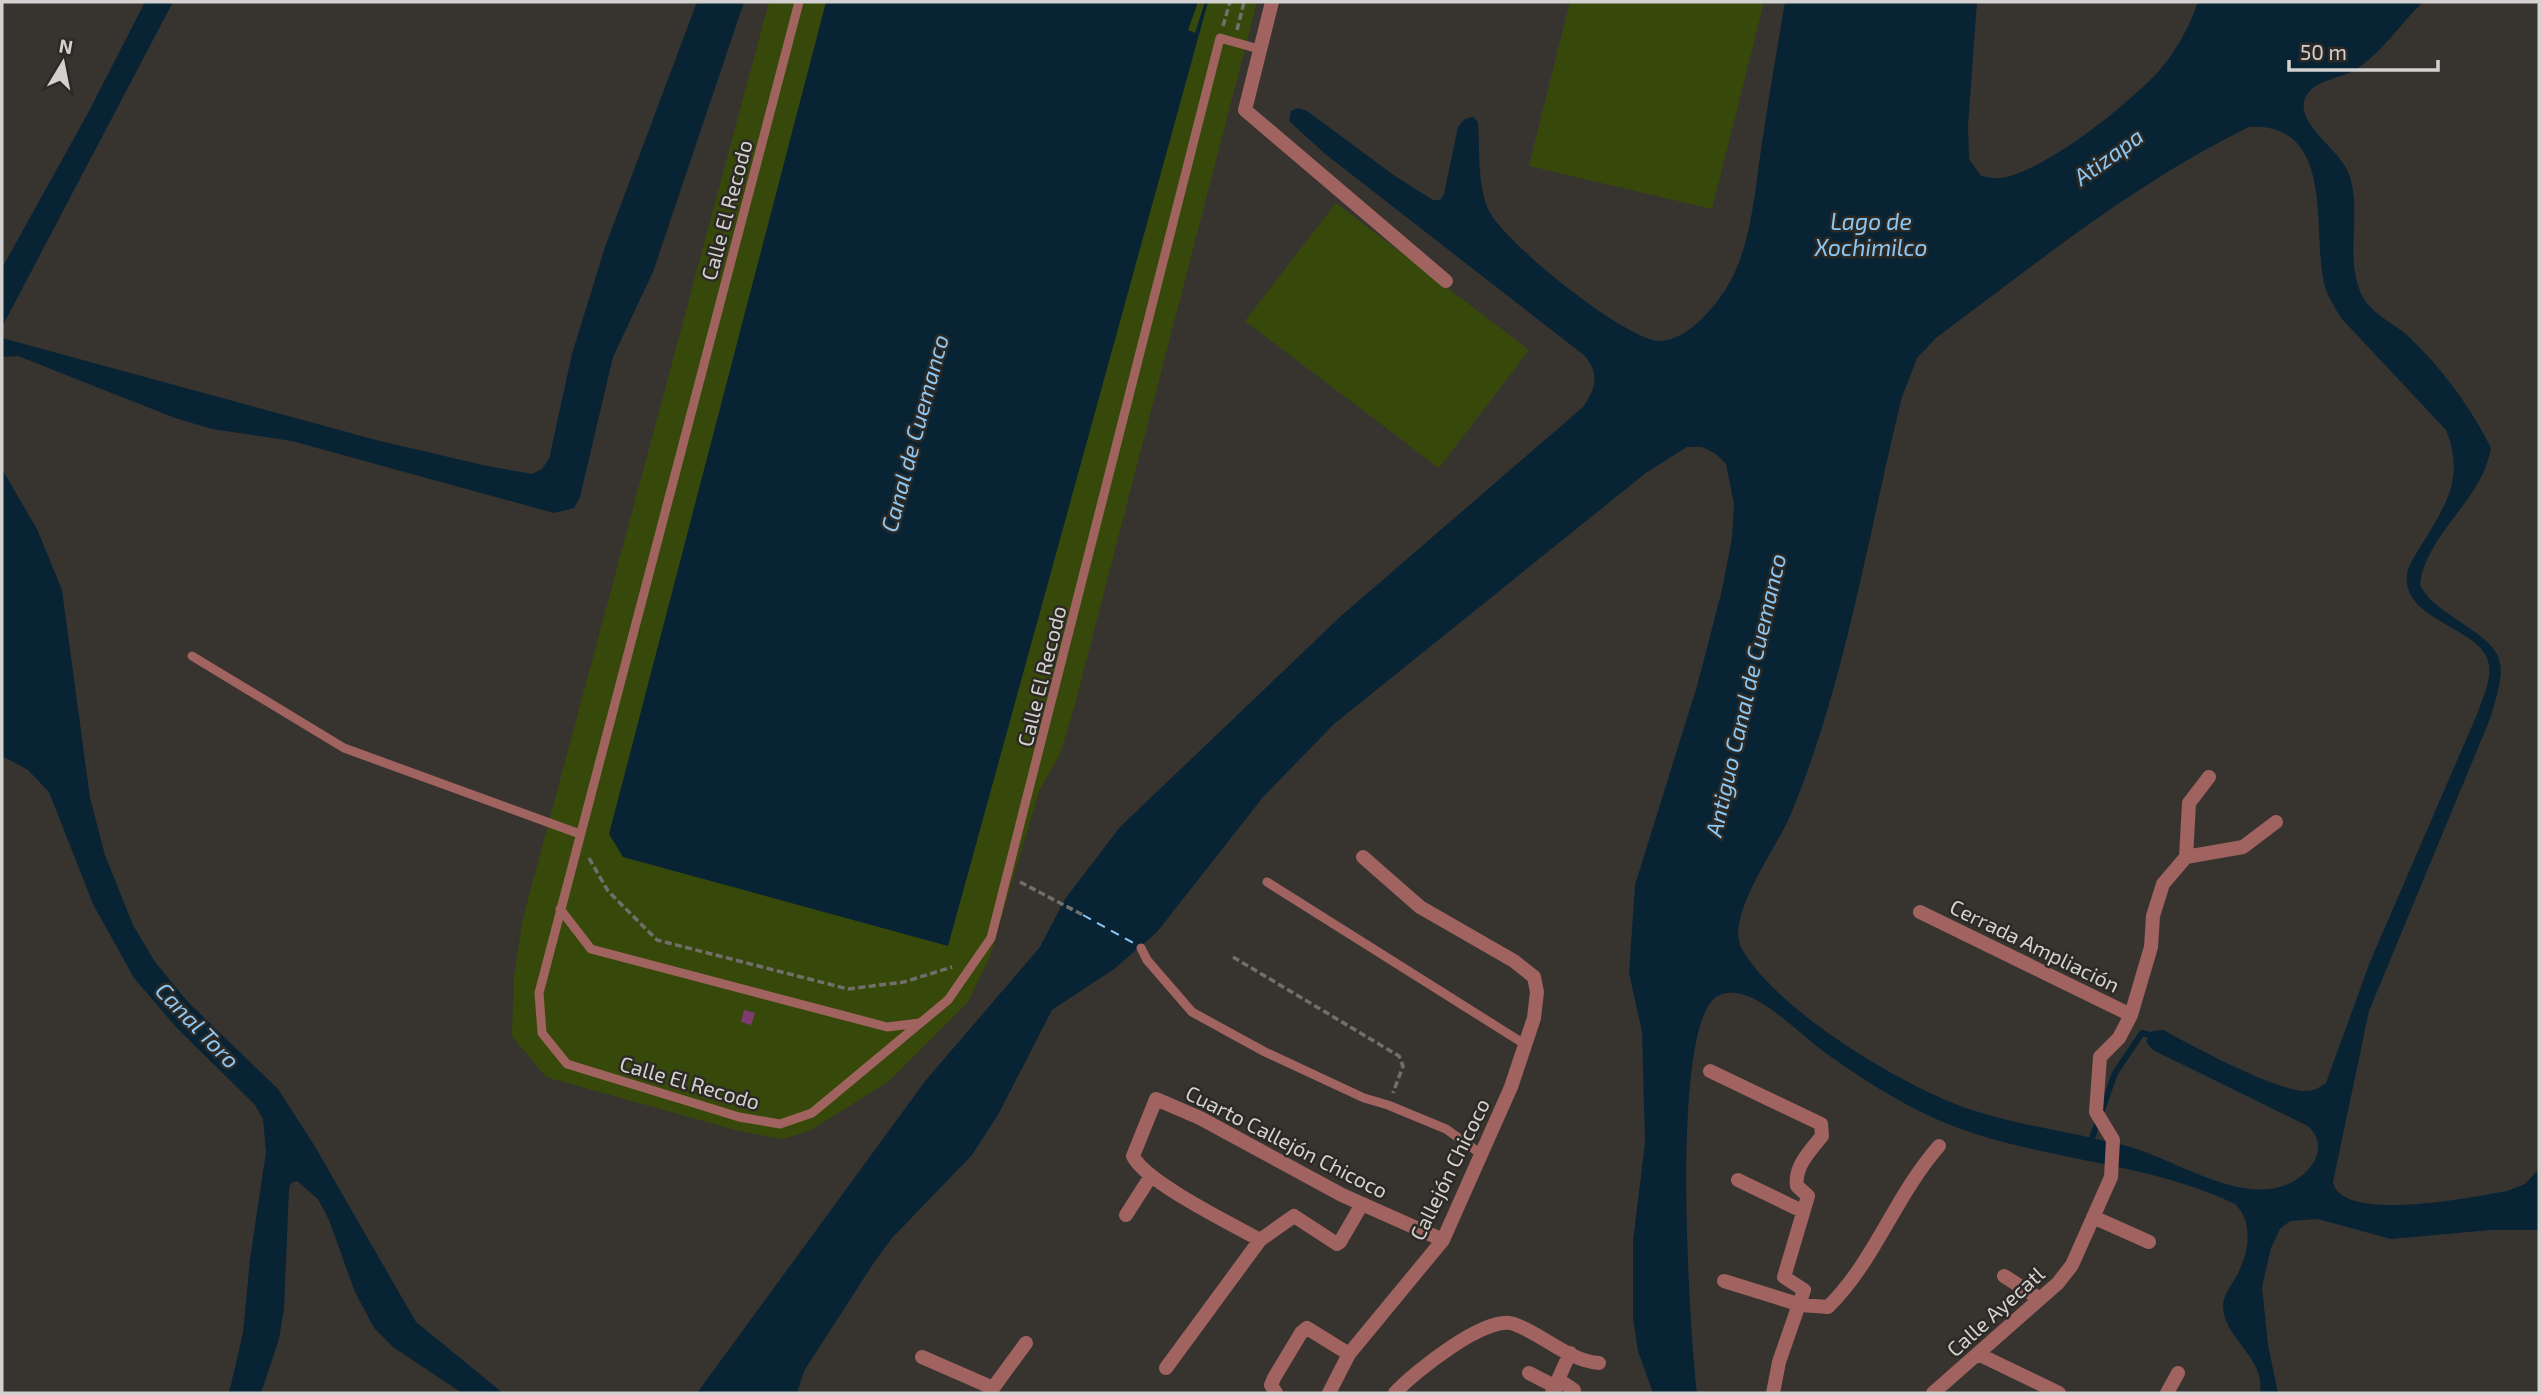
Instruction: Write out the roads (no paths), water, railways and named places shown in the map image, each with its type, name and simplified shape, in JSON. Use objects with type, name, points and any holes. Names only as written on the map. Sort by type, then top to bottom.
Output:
[{"type":"street","points":[[1272,2],[1245,110],[1446,281]]},
{"type":"street","points":[[2131,1015],[2151,947],[2153,916],[2163,884],[2186,857],[2189,803],[2209,777]]},
{"type":"street","points":[[2186,857],[2243,847],[2276,822]]},
{"type":"street","name":"Callejón Chicoco","points":[[1329,1393],[1349,1354],[1443,1240],[1511,1087],[1534,1018],[1537,992],[1534,977],[1514,961],[1420,907],[1363,857]]},
{"type":"street","name":"Cerrada Ampliación","points":[[1920,912],[2131,1015]]},
{"type":"street","name":"Calle Ayecatl","points":[[1934,1393],[2059,1283],[2072,1265],[2111,1177],[2113,1140],[2100,1117],[2100,1057],[2119,1038],[2131,1015]]},
{"type":"street","points":[[1710,1071],[1821,1125],[1822,1136],[1804,1158],[1796,1178],[1797,1186],[1808,1196],[1784,1277],[1789,1283],[1803,1287],[1801,1305],[1779,1362],[1773,1393]]},
{"type":"street","name":"Cuarto Callejón Chicoco","points":[[1151,1176],[1133,1156],[1149,1110],[1156,1099],[1160,1099],[1362,1204],[1443,1240]]},
{"type":"street","points":[[1724,1281],[1801,1305],[1828,1307],[1856,1277],[1900,1198],[1939,1146]]},
{"type":"street","points":[[1126,1215],[1151,1176],[1260,1240]]},
{"type":"street","points":[[1738,1180],[1802,1211]]},
{"type":"street","points":[[1166,1368],[1260,1240],[1294,1216],[1337,1244],[1362,1204]]},
{"type":"street","points":[[2093,1217],[2149,1242]]},
{"type":"street","points":[[2004,1276],[2040,1299]]},
{"type":"street","points":[[1395,1393],[1414,1375],[1464,1340],[1490,1324],[1502,1322],[1513,1323],[1570,1353],[1599,1363]]},
{"type":"street","points":[[1276,1393],[1271,1385],[1274,1378],[1301,1333],[1307,1328],[1349,1354]]},
{"type":"street","points":[[922,1357],[995,1391],[1026,1343]]},
{"type":"street","points":[[1556,1387],[1570,1353]]},
{"type":"street","points":[[1978,1354],[2059,1393]]},
{"type":"street","points":[[1529,1373],[1556,1387],[1574,1390]]},
{"type":"street","points":[[2167,1393],[2178,1373]]},
{"type":"lane","name":"Calle El Recodo","points":[[799,2],[539,993],[542,1033],[567,1064],[739,1116],[780,1124],[812,1113],[948,1000],[991,937],[1220,38],[1259,49]]},
{"type":"lane","points":[[192,656],[344,748],[580,837]]},
{"type":"lane","points":[[1267,882],[1526,1045]]},
{"type":"lane","points":[[560,909],[591,949],[887,1027],[922,1023]]},
{"type":"lane","points":[[1141,948],[1147,960],[1192,1012],[1265,1052],[1364,1098],[1446,1129],[1481,1154]]},
{"type":"water","points":[[145,2],[173,2],[2,327],[2,268],[88,113]]},
{"type":"water","points":[[697,2],[744,2],[653,272],[613,357],[580,497],[574,508],[554,513],[292,441],[212,429],[175,418],[18,356],[2,357],[2,338],[376,440],[532,474],[542,469],[549,459],[572,354],[605,247]]},
{"type":"water","name":"Canal de Cuemanco","points":[[826,2],[1198,2],[1188,30],[1195,33],[1205,2],[1208,2],[948,946],[623,857],[609,834]]},
{"type":"water","name":"Lago de Xochimilco","points":[[1785,2],[1977,2],[1968,126],[1969,159],[1981,176],[2000,178],[2020,173],[2063,150],[2107,118],[2144,86],[2170,56],[2186,30],[2198,2],[2423,2],[2365,63],[2312,89],[2304,103],[2305,113],[2309,123],[2348,172],[2354,203],[2354,269],[2364,299],[2373,310],[2409,337],[2433,362],[2465,404],[2491,448],[2486,467],[2477,484],[2432,549],[2424,566],[2420,585],[2433,602],[2492,647],[2501,667],[2500,681],[2490,719],[2369,1011],[2333,1182],[2341,1195],[2359,1202],[2411,1204],[2507,1191],[2525,1184],[2539,1169],[2539,1230],[2491,1230],[2391,1239],[2318,1219],[2290,1221],[2280,1229],[2271,1248],[2262,1287],[2268,1345],[2278,1393],[2260,1393],[2257,1369],[2230,1328],[2223,1305],[2247,1248],[2245,1220],[2235,1204],[2162,1178],[2010,1144],[1936,1119],[1853,1072],[1759,1001],[1736,993],[1725,993],[1716,997],[1701,1022],[1692,1065],[1687,1122],[1690,1310],[1697,1393],[1653,1393],[1638,1351],[1633,1318],[1633,1241],[1645,1143],[1642,1032],[1629,973],[1635,885],[1697,686],[1722,590],[1732,538],[1734,504],[1726,464],[1716,454],[1702,447],[1687,447],[1647,472],[1334,724],[1263,797],[1157,932],[1114,969],[1052,1010],[999,1113],[972,1155],[892,1238],[875,1261],[804,1371],[797,1393],[697,1393],[926,1080],[1040,947],[1065,899],[1120,827],[1341,616],[1583,407],[1591,394],[1594,375],[1585,356],[1324,153],[1289,121],[1291,111],[1298,108],[1307,111],[1395,176],[1433,200],[1440,200],[1444,194],[1458,127],[1465,119],[1473,117],[1478,122],[1482,190],[1489,211],[1499,226],[1541,266],[1594,307],[1642,336],[1659,341],[1669,340],[1680,336],[1699,322],[1715,304],[1727,287],[1742,254],[1751,216]],"holes":[[[2249,127],[2277,130],[2296,142],[2308,160],[2315,184],[2324,283],[2334,306],[2341,318],[2446,430],[2452,448],[2453,478],[2444,506],[2412,561],[2407,584],[2412,597],[2422,608],[2463,634],[2485,653],[2489,677],[2478,712],[2370,962],[2326,1083],[2306,1091],[2275,1084],[2163,1030],[2152,1031],[2146,1042],[2153,1050],[2308,1126],[2314,1133],[2317,1156],[2302,1176],[2275,1188],[2255,1189],[2212,1179],[2130,1147],[1975,1111],[1915,1086],[1846,1045],[1784,998],[1759,973],[1742,949],[1738,936],[1746,902],[1790,816],[1826,715],[1854,609],[1902,397],[1917,358],[1936,338],[2127,198],[2207,149]]]},
{"type":"water","name":"Canal Toro","points":[[2,469],[37,529],[62,590],[90,798],[105,855],[133,925],[155,962],[188,1002],[278,1089],[314,1145],[416,1322],[503,1393],[462,1393],[393,1347],[374,1328],[355,1292],[329,1220],[318,1199],[297,1181],[291,1183],[289,1189],[284,1309],[279,1339],[261,1393],[229,1393],[243,1333],[250,1259],[266,1152],[263,1119],[255,1105],[176,1027],[134,978],[93,904],[49,792],[28,770],[2,756]]},
{"type":"waterway","points":[[2090,1144],[2115,1073],[2142,1033],[2154,1036]]},
{"type":"water label","name":"Atizapa","points":[[2108,156]]},
{"type":"water label","name":"Antiguo Canal de Cuemanco","points":[[1745,695]]}]
